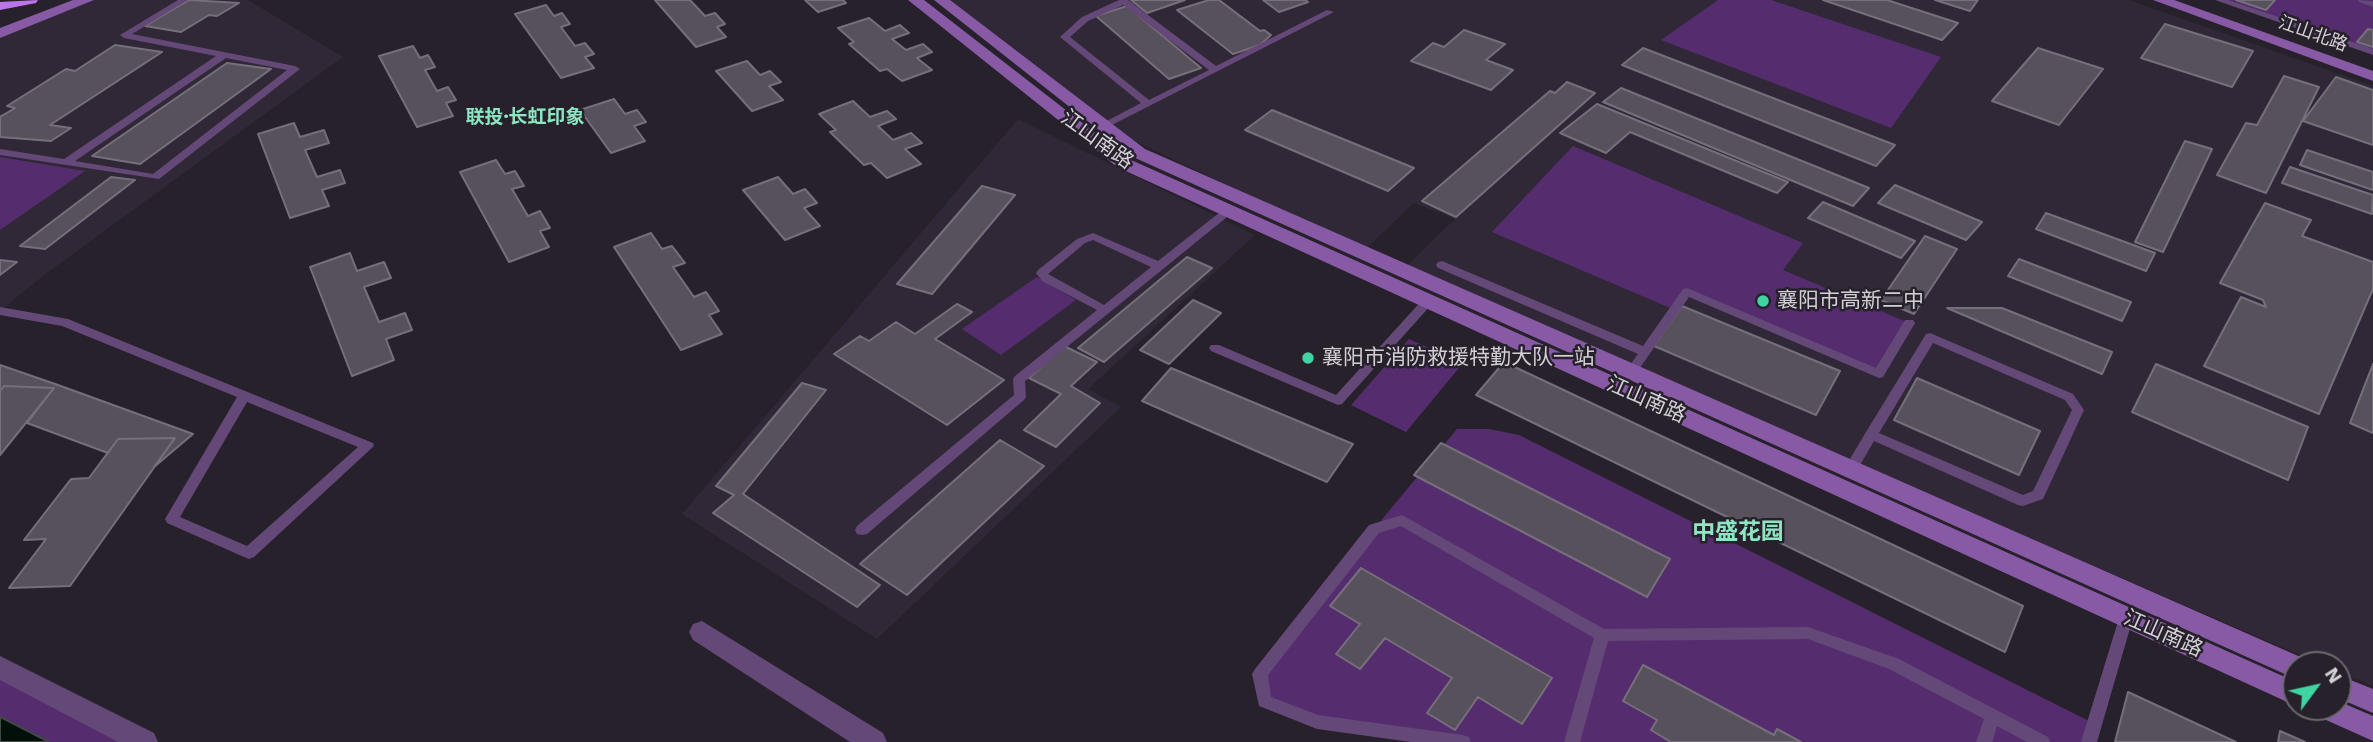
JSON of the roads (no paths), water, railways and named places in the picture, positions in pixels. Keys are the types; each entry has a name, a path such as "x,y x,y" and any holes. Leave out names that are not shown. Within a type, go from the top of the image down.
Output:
{"highway":[{"path":"0,6 31,0"}],"street":[{"path":"0,33 87,0"},
{"name":"江山南路","path":"915,0 1123,163 2282,688"},
{"name":"江山南路","path":"941,0 1139,153 2282,661"},
{"name":"江山北路","path":"2160,0 2373,76"},
{"path":"702,632 873,742"},
{"path":"0,667 144,742"},
{"path":"2352,692 2373,701"},
{"path":"2352,720 2373,729"}],"lane":[{"path":"0,152 155,177 295,69 124,36 184,0"},
{"path":"2220,0 2373,52"},
{"path":"2362,0 2373,4"},
{"path":"1148,104 1065,37 1085,19 1123,1 1215,70"},
{"path":"1104,126 1330,12"},
{"path":"67,162 224,55"},
{"path":"862,530 1020,397 1019,379 1228,211"},
{"path":"1105,310 1046,278 1042,273 1081,241 1093,236 1159,266"},
{"path":"1442,265 1645,352"},
{"path":"1631,372 1687,292 1879,374 1909,323"},
{"path":"1215,348 1338,401 1428,301"},
{"path":"0,311 64,321 368,446 248,553 172,519 244,396"},
{"path":"1850,469 1930,337 2069,397 2078,410 2038,495 2023,501 1871,435"},
{"path":"1463,742 1317,722 1264,701 1260,674 1374,529 1402,520 1602,635 1808,633 1894,664 2042,742"},
{"path":"2089,742 2126,618"},
{"path":"1572,742 1602,635"},
{"path":"1984,742 1993,716"}],"place":[{"name":"襄阳市高新二中","path":"1763,301"},
{"name":"襄阳市消防救援特勤大队一站","path":"1308,358"}],"district":[{"name":"联投·长虹印象","path":"525,117"},
{"name":"中盛花园","path":"1738,532"}]}
